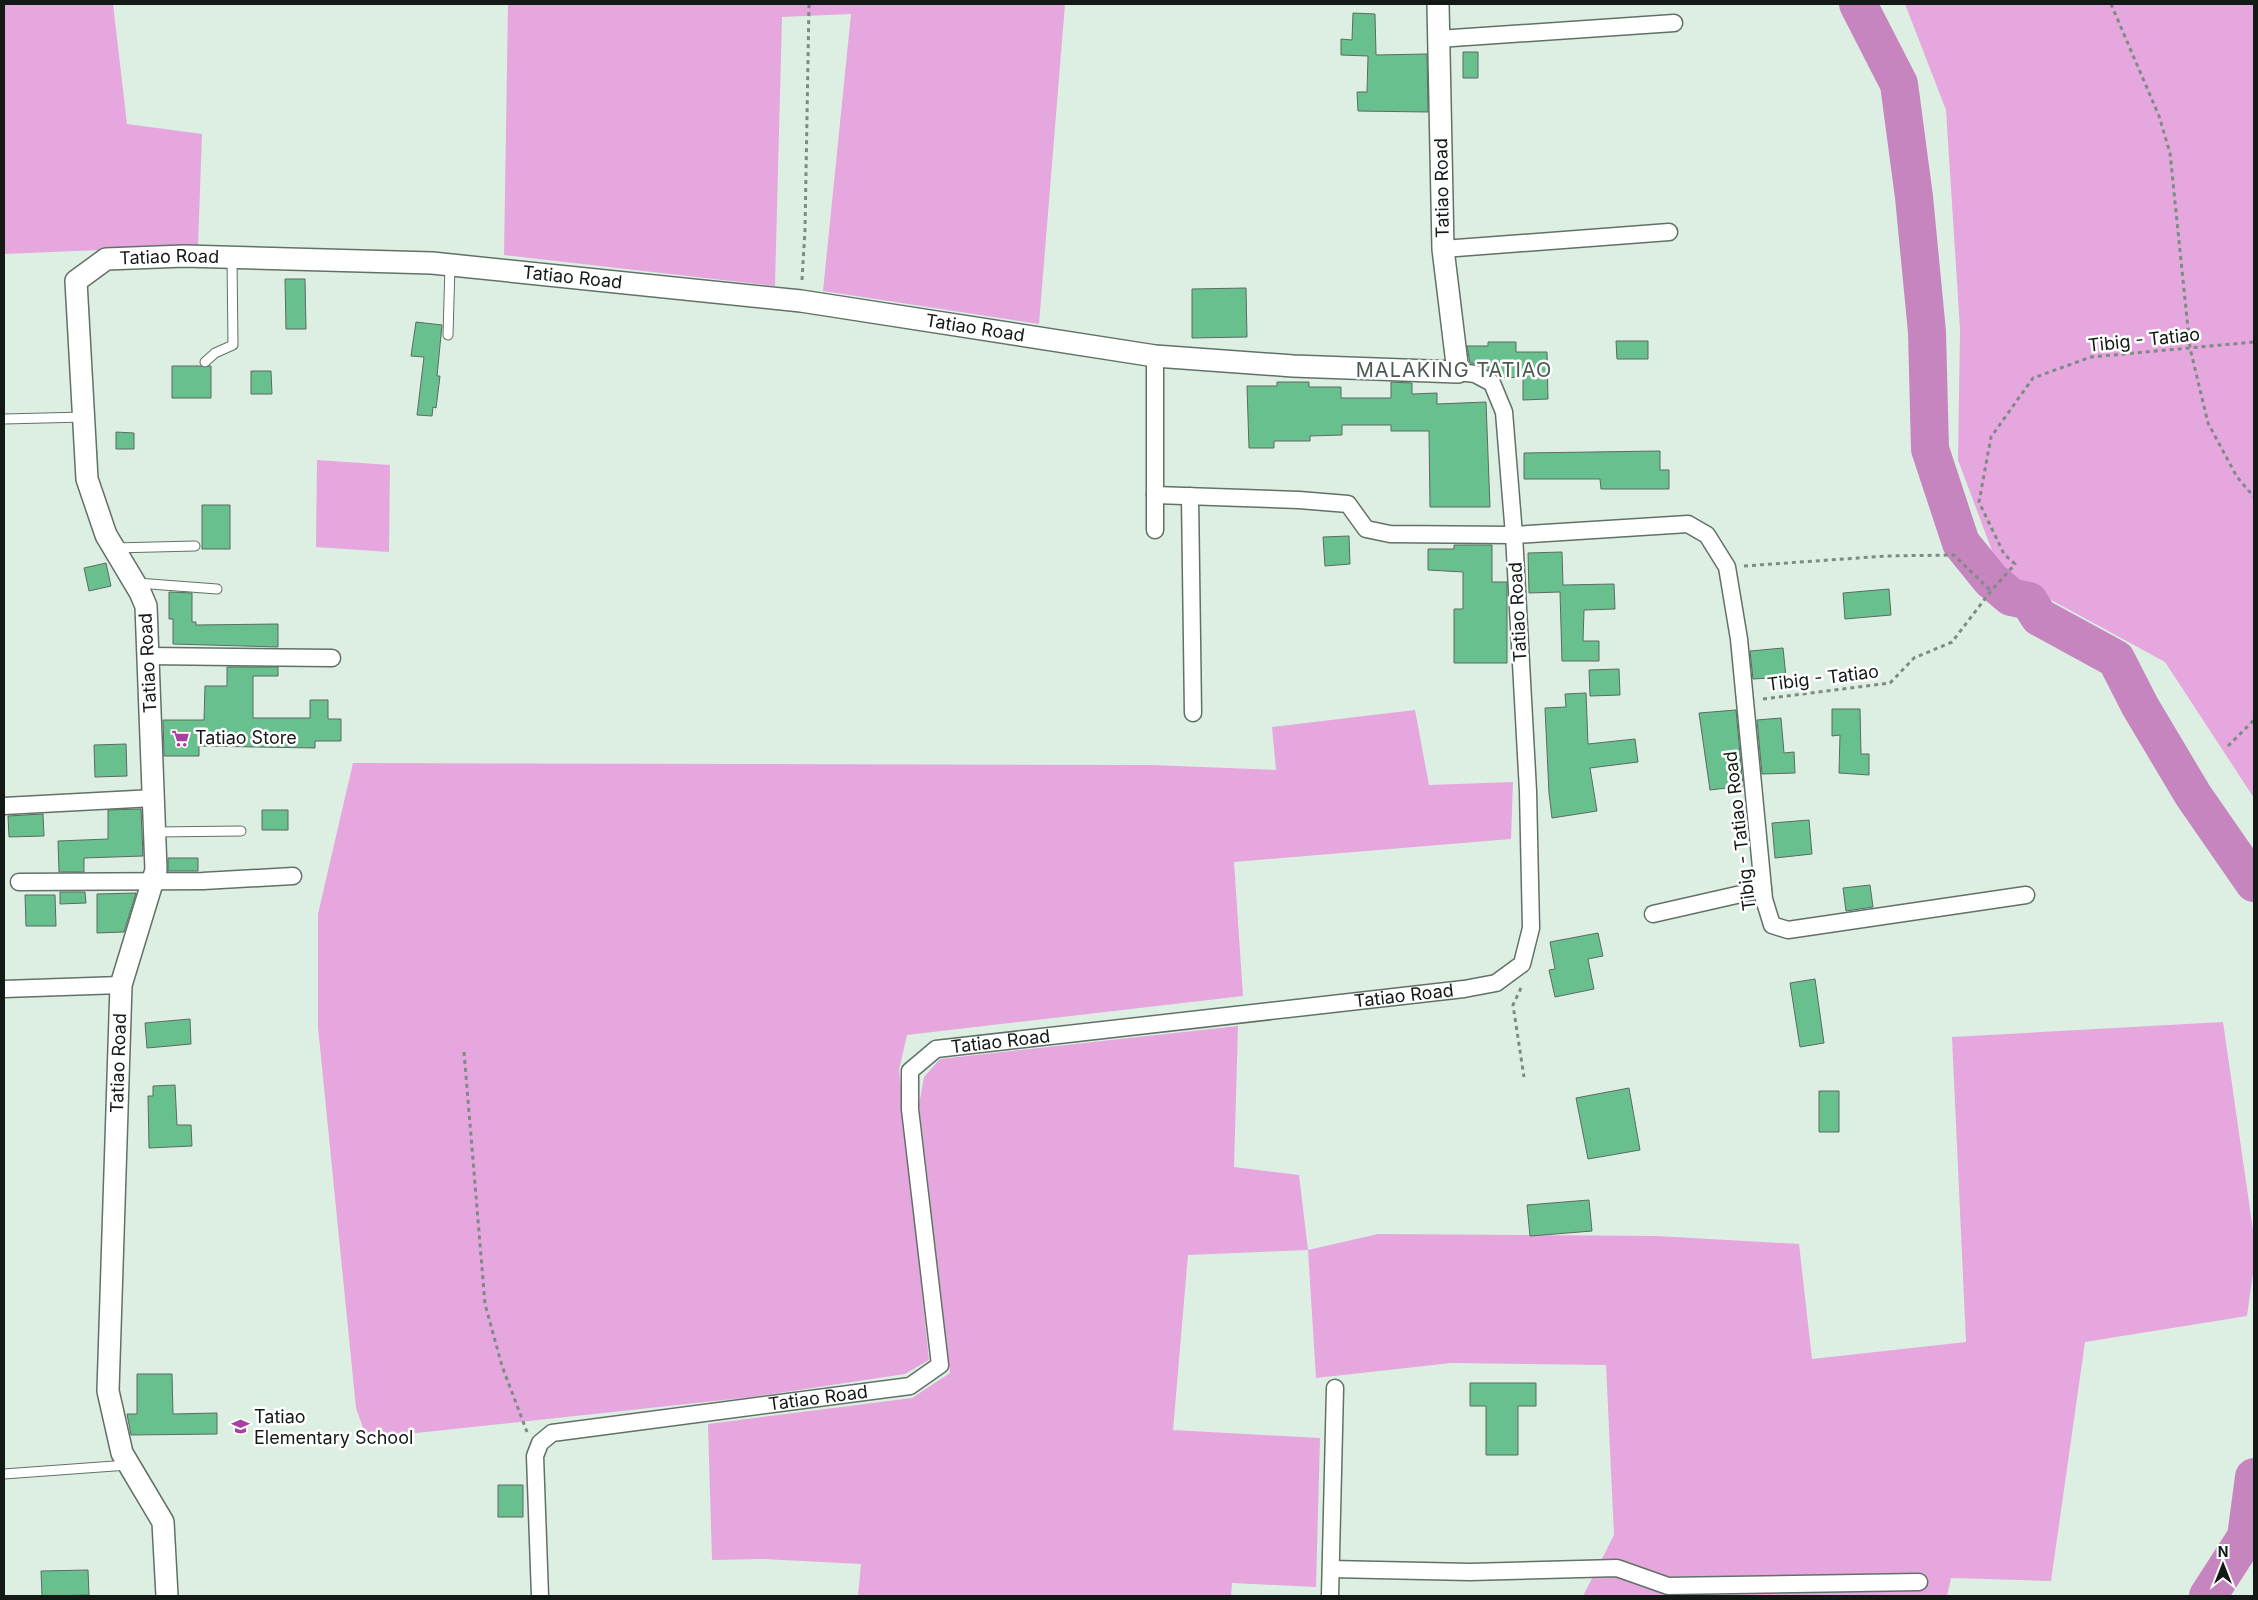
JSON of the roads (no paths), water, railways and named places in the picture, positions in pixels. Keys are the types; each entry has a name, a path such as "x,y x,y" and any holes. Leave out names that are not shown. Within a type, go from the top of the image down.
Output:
{"street":[{"name":"Tatiao Road","path":"1438,4 1443,249 1458,372"},
{"path":"1438,39 1674,23"},
{"path":"1443,249 1669,232"},
{"name":"Tatiao Road","path":"167,1596 163,1522 122,1453 108,1391 121,985 154,881 155,832 146,606 106,535 87,479 76,282 106,259 184,256 450,265 801,301 1155,356 1293,366 1458,372 1475,374 1492,383 1504,412 1514,535 1528,791 1531,928 1522,964 1496,983 1464,989 936,1049 910,1071 910,1109 940,1364 910,1386 552,1434 540,1443 535,1456 540,1596"},
{"path":"1155,356 1155,530"},
{"path":"1155,495 1299,500 1348,504 1366,528 1390,534 1514,535"},
{"path":"1190,496 1193,714"},
{"name":"Tibig - Tatiao Road","path":"1514,535 1688,524 1707,535 1727,567 1746,702 1763,889 1772,925 1788,930 2026,895"},
{"path":"148,656 332,658"},
{"path":"4,806 154,798"},
{"path":"19,882 154,881 293,876"},
{"path":"1653,914 1763,889"},
{"path":"4,989 121,985"},
{"path":"1330,1596 1335,1388"},
{"path":"1331,1569 1470,1572 1617,1568 1668,1586 1919,1582"}],"lane":[{"path":"205,362 215,353 233,345 232,258"},
{"path":"448,335 450,265"},
{"path":"4,419 84,417"},
{"path":"113,548 195,546"},
{"path":"134,583 216,589"},
{"path":"155,832 241,831"},
{"path":"4,1474 129,1465"}],"waterway":[{"path":"1858,4 1899,84 1914,197 1927,332 1930,449 1961,543 1991,580 2011,597 2029,601 2039,617 2116,659 2140,706 2193,795 2254,883"},
{"path":"2208,1596 2246,1537 2254,1477"}],"place":[{"name":"Tatiao Store","path":"181,738"},
{"name":"Tatiao Elementary School","path":"240,1427"}],"district":[{"name":"MALAKING TATIAO","path":"1454,370"}]}
